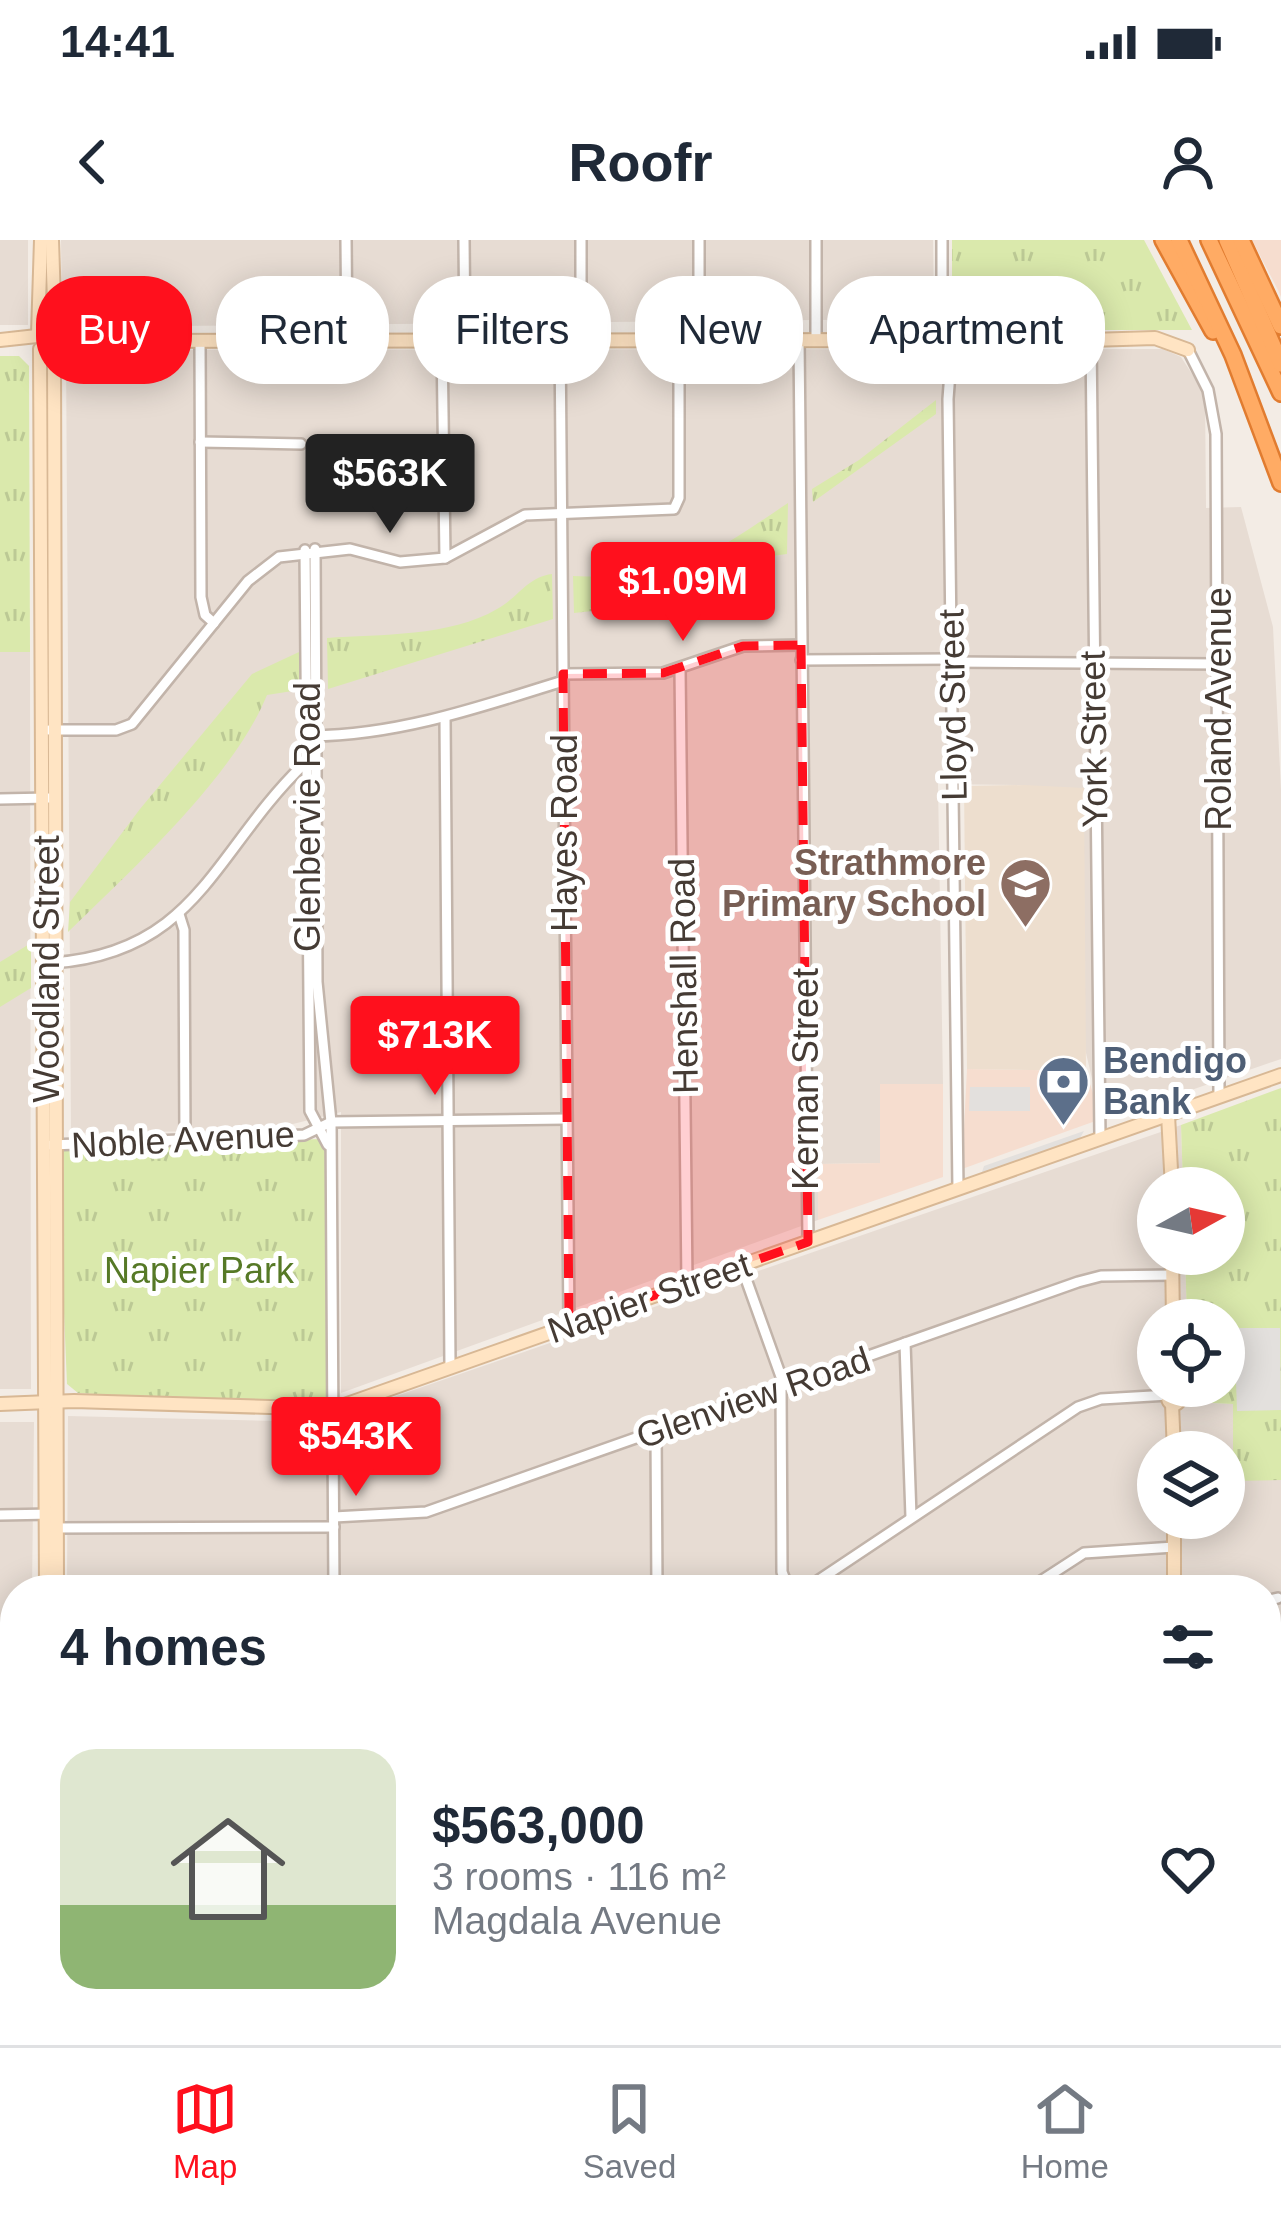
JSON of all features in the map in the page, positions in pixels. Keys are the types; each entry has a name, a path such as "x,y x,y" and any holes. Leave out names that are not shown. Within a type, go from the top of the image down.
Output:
{"highway":[{"path":"1163,240 1254,408"},
{"path":"1178,240 1254,408 1281,483"},
{"path":"1209,240 1281,393"},
{"path":"1228,240 1281,364"},
{"path":"1241,240 1281,326"}],"street":[{"name":"Woodland Street","path":"40,240 42,276"},
{"name":"Woodland Street","path":"50,276 52,240"},
{"path":"346,240 346,276"},
{"path":"464,240 464,276"},
{"path":"581,240 581,276"},
{"path":"699,240 699,276"},
{"path":"816,240 816,340"},
{"name":"Lloyd Street","path":"942,240 943,276"},
{"path":"1105,340 1168,339 1188,350"},
{"path":"4,340 36,341"},
{"path":"803,340 827,340"},
{"path":"192,341 216,341"},
{"path":"200,341 201,597 205,615 214,623"},
{"name":"Roland Avenue","path":"1188,350 1215,412 1224,1095"},
{"name":"Woodland Street","path":"47,384 52,1521 47,1575"},
{"path":"443,384 445,558"},
{"name":"Hayes Road","path":"560,384 569,1324"},
{"path":"50,730 116,730 132,724 262,567 310,550 359,550 400,562 445,558 525,515 677,507 678,384"},
{"name":"Kernan Street","path":"800,384 808,1242"},
{"name":"Lloyd Street","path":"950,384 958,1189"},
{"name":"York Street","path":"1090,384 1100,1138"},
{"path":"200,442 301,443"},
{"name":"Glenbervie Road","path":"310,550 317,982 331,1122 334,1575"},
{"path":"311,736 358,736 445,717 563,677 680,669 743,646 801,645"},
{"path":"801,660 1218,664"},
{"name":"Henshall Road","path":"680,669 687,1283"},
{"path":"445,717 450,1366"},
{"path":"51,963 114,955 175,918 279,793 311,762"},
{"name":"Glenbervie Road","path":"311,762 306,805 310,1111 330,1150"},
{"path":"279,793 299,791 306,805"},
{"path":"0,799 50,798"},
{"path":"175,918 184,942 185,1140"},
{"name":"Napier Street","path":"0,1404 333,1409 1281,1075"},
{"path":"1168,1114 1171,1167"},
{"path":"319,1129 331,1122 566,1119"},
{"name":"Noble Avenue","path":"51,1145 304,1136 319,1129"},
{"path":"741,1265 783,1386 783,1575"},
{"path":"1172,1275 1173,1299"},
{"name":"Glenview Road","path":"0,1515 52,1521 334,1522 418,1515 1092,1278 1172,1275"},
{"path":"905,1343 911,1516"},
{"path":"826,1575 1078,1407 1101,1399 1137,1399"},
{"path":"656,1431 657,1575"},
{"name":"Woodland Street","path":"52,1521 57,1575"},
{"path":"1174,1539 1174,1575"},
{"path":"1050,1575 1084,1553 1174,1547"}],"highlighted area":[{"path":"801,645 808,1242 569,1325 563,674 663,673 743,646"}],"shaded area":[{"path":"0,240 28,240 28,325 0,325"},
{"path":"61,240 933,240 934,276 827,276 827,320 803,320 803,276 635,276 635,322 611,322 611,276 413,276 413,324 389,324 389,276 216,276 216,326 192,326 192,276 61,276"},
{"path":"1252,240 1281,240 1281,297 1278,290"},
{"path":"635,349 635,384 803,384 803,349 827,349 827,384 1105,384 1105,349 1163,349 1181,357 1205,394 1206,508 1241,507 1273,627 1281,790 1281,1059 1102,1121 1023,785 938,784 943,1084 880,1085 880,1163 818,1164 818,1220 341,1393 341,1112 269,1130 71,1133 66,384 192,384 192,350 216,350 216,384 389,384 389,350 413,350 413,384 611,384 611,350"},
{"path":"0,652 30,652 31,1389 0,1389"},
{"name":"Strathmore Primary School","path":"964,786 1084,788 1086,1071 967,1069"},
{"path":"967,1069 1086,1071 1101,1119 962,1169"},
{"path":"880,1084 943,1084 943,1177 818,1220 818,1164 880,1163"},
{"path":"970,1087 1030,1087 1030,1111 969,1111"},
{"path":"1181,1125 1182,1167 1137,1167 1137,1275 1186,1275 1186,1299 1137,1299 1137,1407 1233,1407 1233,1431 1137,1431 1137,1539 1245,1539 1245,1480 1281,1480 1281,1575 67,1575 68,1416 321,1422"},
{"path":"1084,1131 1079,1140 981,1175 984,1166"},
{"path":"1245,1328 1280,1328 1281,1410 1237,1411 1237,1407 1245,1407"},
{"path":"0,1422 34,1422 32,1575 0,1575"}],"green space":[{"path":"952,240 1144,240 1192,330 1105,330 1105,276 952,276"},
{"path":"0,356 19,356 29,366 30,652 0,652"},
{"path":"936,400 936,414 813,502 812,489 859,460"},
{"path":"788,503 787,554 764,557 677,615 611,609 574,613 573,576 640,574 688,563"},
{"path":"552,574 553,619 328,689 327,638 458,625 497,609 536,579"},
{"path":"299,652 299,690 267,695 252,726 207,789 68,932 70,902 140,809 252,674"},
{"path":"31,943 31,988 0,1007 0,962"},
{"path":"1281,1088 1281,1480 1245,1481 1245,1431 1233,1431 1233,1407 1245,1407 1245,1299 1186,1299 1186,1275 1245,1275 1245,1167 1182,1167 1181,1125"},
{"name":"Napier Park","path":"325,1139 333,1409 78,1393 67,1384 57,1145"}],"place":[{"name":"Strathmore Primary School","path":"1025,929"},
{"name":"Bendigo Bank","path":"1064,1127"}]}
